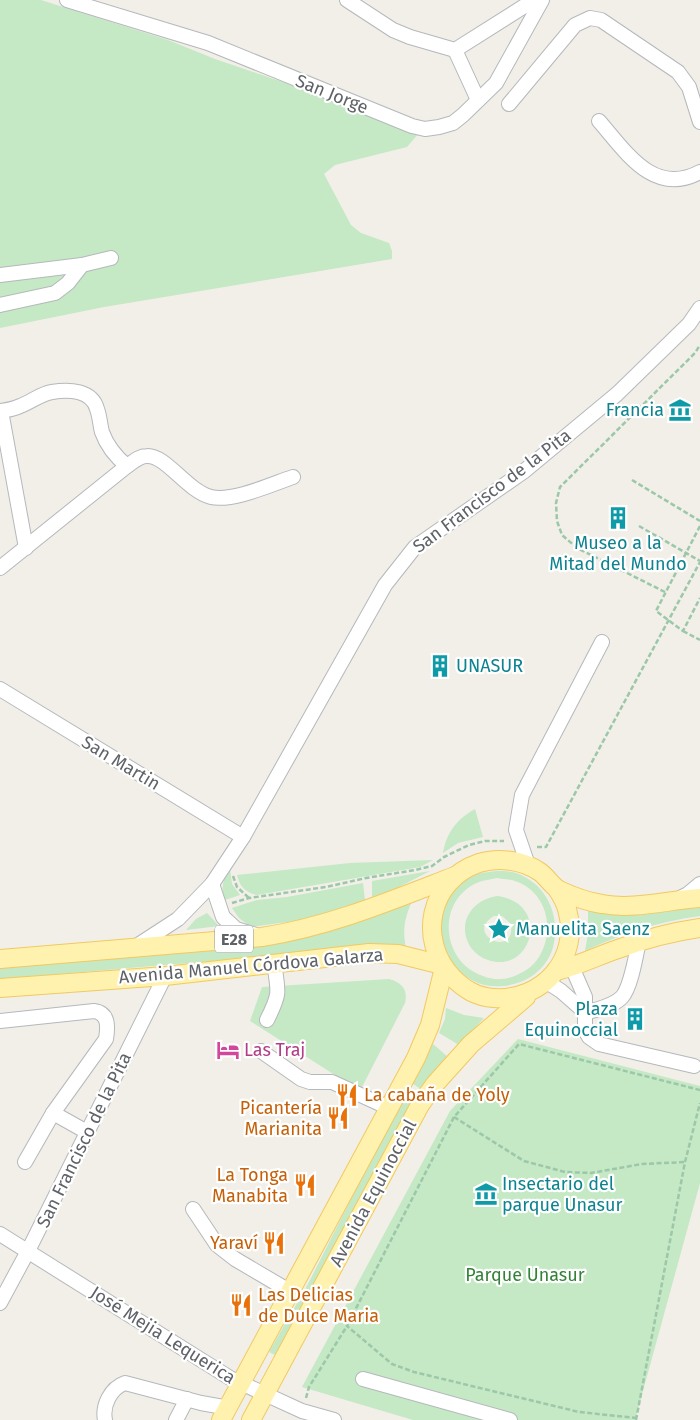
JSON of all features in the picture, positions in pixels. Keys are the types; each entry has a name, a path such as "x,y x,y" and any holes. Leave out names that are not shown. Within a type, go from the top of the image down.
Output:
{"main road":[{"name":"E28","path":"558,974 567,952 570,930 567,909 557,889 544,875 528,865 517,861 494,860 479,863 468,868 457,875 446,887 437,902 432,918 435,952 443,967 463,988 484,997 508,999 531,992 558,974 639,941 668,933 700,928"},
{"name":"Avenida Manuel Córdova Galarza","path":"0,959 262,937 297,932 344,918 457,875"},
{"name":"E28","path":"557,889 604,904 636,905 700,898"},
{"name":"Avenida Manuel Córdova Galarza","path":"0,988 166,976 378,953 398,954 443,967"},
{"name":"Avenida Equinoccial","path":"225,1414 416,1058 430,1024 443,967"},
{"name":"Avenida Equinoccial","path":"251,1420 420,1105 435,1084 471,1044 531,992"}],"street":[{"name":"San Jorge","path":"67,0 208,43 412,126 425,129 453,123 496,83 542,0"},
{"path":"346,0 393,30 455,50 534,0"},
{"path":"509,104 576,25 590,18 601,20 678,72 689,87 700,122"},
{"path":"455,50 478,100"},
{"path":"599,121 646,171 665,179 680,180 700,172"},
{"path":"0,275 82,265 111,258"},
{"path":"0,305 55,293 68,283 82,265"},
{"name":"San Francisco de la Pita","path":"135,947 178,919 212,884 243,837 384,585 414,546 523,472 617,394 689,324 700,308"},
{"path":"26,548 1,411 21,406 50,392 66,390 84,394 92,398 97,408 102,432 109,447 118,459 127,466"},
{"path":"0,568 127,466 146,455 157,457 193,488 211,497 236,496 293,477"},
{"path":"528,865 516,830 522,795 602,642"},
{"name":"San Martin","path":"0,689 243,837"},
{"path":"212,884 223,917 236,929 262,937"},
{"path":"676,900 688,894 700,884"},
{"path":"586,1013 614,1002 622,996 631,976 639,941"},
{"path":"267,1020 278,999 274,964"},
{"path":"558,974 561,991 586,1013"},
{"path":"558,974 584,997 586,1013 585,1030 589,1037 598,1044 694,1066"},
{"name":"San Francisco de la Pita","path":"0,1303 166,976"},
{"path":"0,1022 94,1011 99,1012 105,1017 108,1028 106,1039 53,1113 25,1162"},
{"path":"261,1051 301,1079 310,1082 332,1082 389,1108"},
{"path":"53,1113 87,1132"},
{"path":"193,1209 217,1245 235,1259 291,1292"},
{"name":"José Mejia Lequerica","path":"0,1234 230,1378 302,1411 334,1420"},
{"path":"363,1379 510,1420"},
{"path":"105,1420 106,1405 113,1390 125,1383 187,1399 225,1414"},
{"path":"176,1420 187,1399"}],"path":[{"path":"666,592 576,548 562,535 556,522 556,502 560,487 695,353 700,345"},
{"path":"632,480 700,521"},
{"path":"229,904 249,898 326,887 432,866 444,857 469,845 485,841 520,842 546,847 700,562 639,526"},
{"path":"700,526 656,611 668,621 700,640"},
{"path":"684,631 700,598"},
{"path":"694,609 700,612"},
{"path":"233,868 233,877 237,887 249,898"},
{"path":"302,1411 309,1387 347,1326 454,1117 518,1044 700,1090"},
{"path":"347,1326 392,1364 414,1372 579,1412 637,1419 685,1162 700,1103"},
{"path":"454,1117 524,1161 565,1172 590,1173 642,1164 685,1162"}],"green space":[{"path":"0,0 41,0 168,40 215,59 333,99 419,133 407,147 335,165 324,174 351,225 361,233 389,243 392,259 104,307 0,328"},
{"path":"475,809 483,837 458,843 443,853 453,827"},
{"path":"433,860 420,867 257,895 243,888 237,875 350,863"},
{"path":"230,869 232,884 240,895 225,900 223,884"},
{"path":"430,871 397,888 372,897 372,881"},
{"path":"495,871 516,873 536,885 549,902 555,924 555,935 548,959 536,973 520,982 494,986 473,981 456,967 445,949 441,928 445,907 457,888 478,874","holes":["497,878 512,880 524,885 533,892 545,912 547,923 547,935 544,946 534,964 509,978 498,979 483,976 468,968 458,957 451,943 449,928 450,914 457,900 467,889 482,881"]},
{"path":"363,883 365,900 295,921 251,927 239,918 232,908 257,900 287,897"},
{"path":"497,896 514,901 525,911 530,923 530,936 525,948 516,957 503,962 481,957 475,953 467,940 465,931 468,915 473,908 488,898","holes":["494,916 502,916 511,924 510,935 506,940 500,942 487,936 484,930 486,923"]},
{"path":"413,899 405,923 406,948 284,955 0,979 0,966 282,941 327,932 360,922"},
{"path":"700,908 700,916 670,921 641,929 585,951 588,934 588,909 667,910"},
{"path":"207,913 219,926 186,930 196,919"},
{"path":"389,979 397,982 405,990 405,1003 360,1091 250,1021 262,987"},
{"path":"446,1008 464,1015 484,1018 459,1045 439,1033 445,1019"},
{"name":"Parque Unasur","path":"518,1039 700,1086 700,1183 635,1420 413,1420 302,1387 450,1111"},
{"path":"433,1044 448,1057 422,1090 412,1083"},
{"path":"407,1092 416,1097 385,1149 351,1220 277,1356 269,1352 309,1282"}],"place":[{"name":"Francia","path":"680,410"},
{"name":"Museo a la Mitad del Mundo","path":"618,518"},
{"name":"UNASUR","path":"440,666"},
{"name":"Manuelita Saenz","path":"499,929"},
{"name":"Plaza Equinoccial","path":"635,1019"},
{"name":"Las Traj","path":"228,1050"},
{"name":"La cabaña de Yoly","path":"347,1095"},
{"name":"Picantería Marianita","path":"338,1118"},
{"name":"La Tonga Manabita","path":"305,1185"},
{"name":"Insectario del parque Unasur","path":"486,1194"},
{"name":"Yaraví","path":"274,1243"},
{"name":"Las Delicias de Dulce Maria","path":"241,1305"}]}
